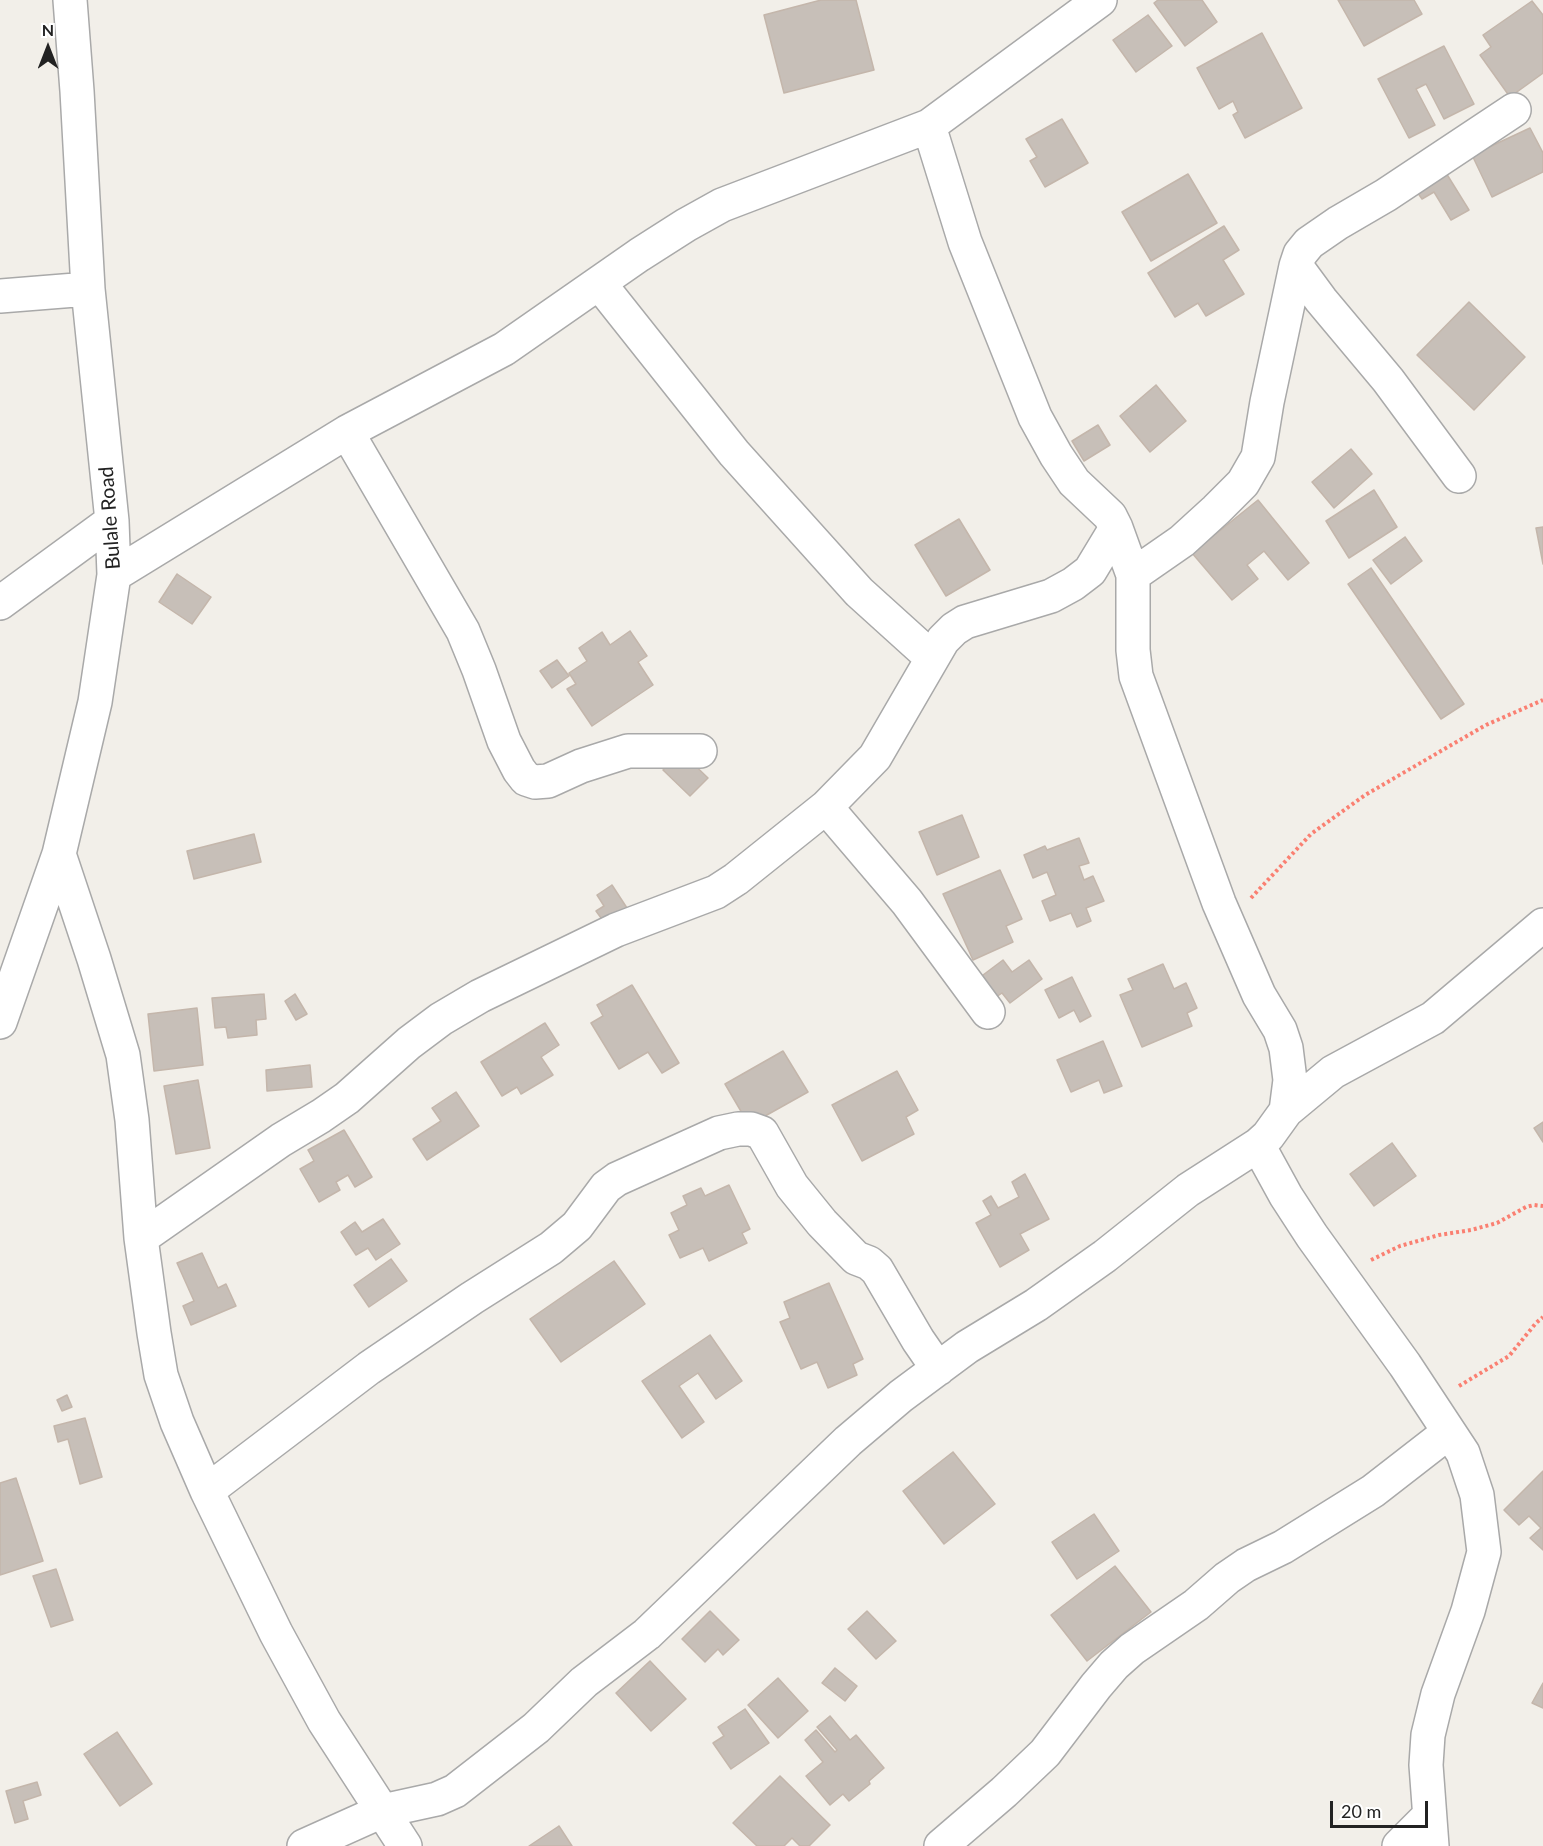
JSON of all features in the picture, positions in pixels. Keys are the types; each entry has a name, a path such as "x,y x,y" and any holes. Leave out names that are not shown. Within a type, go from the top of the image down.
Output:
{"street":[{"name":"Bulale Road","path":"0,1022 59,854 95,702 114,575 112,521 88,289 70,0"},
{"path":"114,575 347,432 504,349 686,225 722,205 929,126 1100,0"},
{"path":"1133,576 1182,541 1216,510 1243,483 1258,457 1267,402 1300,254 1309,243 1514,110"},
{"path":"929,126 965,242 1035,417 1056,456 1074,482 1110,516 1116,528 1133,576 1133,650 1136,676 1228,924 1259,995 1280,1030 1286,1048 1290,1080 1286,1111"},
{"path":"1296,266 1321,300 1388,380 1459,476"},
{"path":"599,283 734,453 859,592 932,658"},
{"path":"0,296 88,289"},
{"path":"347,432 463,631 504,741 526,779 536,782 548,781 581,766 628,751 700,751"},
{"path":"0,603 112,521"},
{"path":"141,1238 281,1140 346,1098 409,1043 441,1019 480,996 616,930 716,892 736,879 826,807 874,757 943,640 954,629 965,622 1052,596 1073,584 1090,571 1116,528"},
{"path":"826,807 907,902 988,1012"},
{"path":"59,854 123,1055 132,1120 141,1238 161,1375 177,1422 207,1491 292,1662 324,1720 405,1846"},
{"path":"304,1846 382,1811 427,1802 455,1791 527,1735 584,1682 647,1634 848,1441 901,1396 967,1347 1036,1305 1097,1262 1188,1190 1258,1145 1268,1136 1286,1111 1333,1072 1432,1018 1543,925"},
{"path":"207,1491 369,1368 551,1248 577,1226 606,1187 617,1179 719,1133 738,1129 751,1129 762,1133 792,1186 822,1223 856,1258 877,1270 918,1341 938,1369"},
{"path":"1258,1145 1286,1196 1463,1453 1472,1476 1484,1552 1468,1611 1438,1695 1428,1735 1426,1765 1430,1831 1399,1846"},
{"path":"941,1846 1005,1792 1045,1753 1096,1686 1132,1649 1196,1605 1246,1565 1283,1547 1373,1491 1449,1432"}],"path":[{"path":"1228,924 1311,834 1365,795 1486,725 1543,700"},
{"path":"1340,1275 1400,1246 1497,1223 1534,1205 1543,1206"},
{"path":"1430,1403 1509,1356 1543,1317"}],"building":[{"path":"821,0 856,0 874,70 784,93 764,15"},
{"path":"1158,0 1202,0 1217,22 1185,46 1154,3"},
{"path":"1338,0 1414,0 1422,14 1364,46"},
{"path":"1532,1 1543,15 1543,73 1510,97 1480,55 1491,47 1483,35"},
{"path":"1148,15 1172,46 1136,72 1113,40"},
{"path":"1262,33 1302,108 1245,138 1233,115 1238,112 1233,101 1219,109 1197,68"},
{"path":"1444,46 1474,104 1444,119 1426,84 1416,89 1435,125 1409,138 1378,79"},
{"path":"1062,119 1088,163 1045,187 1030,161 1037,157 1026,139"},
{"path":"1530,128 1543,153 1543,172 1492,197 1472,155"},
{"path":"1443,168 1469,210 1451,220 1434,192 1422,199 1413,186"},
{"path":"1188,174 1217,223 1151,261 1122,212"},
{"path":"1224,226 1239,250 1223,260 1244,294 1206,316 1198,303 1175,317 1148,273"},
{"path":"1469,302 1525,357 1474,410 1417,355"},
{"path":"1156,385 1186,421 1150,452 1120,416"},
{"path":"1098,425 1110,445 1084,461 1072,441"},
{"path":"1351,449 1372,474 1334,508 1312,482"},
{"path":"1374,490 1397,527 1349,558 1326,521"},
{"path":"1258,500 1309,563 1288,580 1264,551 1247,565 1258,579 1232,600 1192,553"},
{"path":"959,519 990,570 946,596 915,545"},
{"path":"1543,527 1543,564 1536,528"},
{"path":"1405,537 1422,561 1391,584 1373,560"},
{"path":"1371,568 1464,704 1441,719 1348,584"},
{"path":"177,574 211,597 192,624 159,602"},
{"path":"630,631 647,656 638,662 653,685 592,726 567,689 576,684 569,673 587,661 579,648 602,632 610,645"},
{"path":"557,660 569,676 552,688 540,671"},
{"path":"681,752 708,778 690,796 663,770"},
{"path":"962,815 979,857 937,875 919,832"},
{"path":"254,834 261,862 194,879 187,851"},
{"path":"1079,838 1089,863 1079,866 1084,880 1093,876 1104,901 1086,908 1091,921 1077,927 1071,913 1050,921 1042,901 1056,895 1047,872 1033,878 1024,855 1045,846 1047,850"},
{"path":"1000,870 1022,919 1006,926 1013,942 973,960 943,894"},
{"path":"612,885 627,908 604,922 596,911 604,906 597,895"},
{"path":"1003,960 1012,972 1029,960 1042,979 1010,1003 1002,993 989,1002 979,978"},
{"path":"1163,964 1174,989 1186,983 1197,1008 1187,1013 1192,1026 1142,1047 1120,995 1133,990 1128,979"},
{"path":"1072,977 1091,1016 1080,1022 1074,1010 1059,1018 1045,990"},
{"path":"632,985 679,1063 662,1073 648,1052 619,1069 591,1023 603,1016 597,1005"},
{"path":"264,994 266,1019 256,1020 257,1035 228,1038 226,1027 215,1028 212,998"},
{"path":"295,994 307,1014 296,1020 285,1001"},
{"path":"197,1008 203,1065 154,1071 148,1014"},
{"path":"545,1023 559,1045 541,1057 553,1075 521,1094 517,1087 502,1096 481,1062"},
{"path":"1103,1041 1122,1086 1104,1093 1099,1080 1071,1092 1057,1060"},
{"path":"783,1051 808,1092 749,1125 725,1084"},
{"path":"310,1065 312,1087 267,1091 266,1070"},
{"path":"897,1071 918,1110 906,1117 914,1134 862,1161 832,1105"},
{"path":"198,1080 210,1148 176,1154 164,1086"},
{"path":"456,1092 479,1126 427,1160 413,1139 441,1121 432,1108"},
{"path":"1543,1122 1543,1142 1534,1128"},
{"path":"344,1130 372,1177 355,1187 348,1175 336,1182 340,1190 319,1202 300,1169 314,1161 308,1150"},
{"path":"1392,1143 1416,1176 1374,1206 1350,1174"},
{"path":"1025,1174 1049,1219 1020,1234 1029,1250 1000,1267 976,1223 991,1215 983,1201 991,1196 998,1208 1019,1197 1012,1182"},
{"path":"729,1185 750,1229 742,1233 747,1243 709,1261 703,1248 680,1258 669,1235 679,1230 671,1213 687,1205 683,1196 701,1188 705,1196"},
{"path":"383,1219 400,1244 376,1260 368,1248 356,1255 341,1232 355,1222 362,1232"},
{"path":"202,1253 218,1288 226,1284 236,1306 191,1325 183,1306 194,1301 177,1263"},
{"path":"391,1259 407,1281 369,1307 354,1285"},
{"path":"614,1261 645,1304 561,1362 530,1319"},
{"path":"829,1283 863,1359 853,1364 857,1375 828,1388 817,1362 801,1369 780,1322 790,1318 784,1302"},
{"path":"710,1335 742,1381 716,1399 698,1373 679,1386 704,1422 682,1438 642,1381"},
{"path":"67,1395 72,1407 62,1411 57,1400"},
{"path":"85,1418 102,1477 80,1484 68,1439 58,1442 54,1426"},
{"path":"953,1452 995,1504 944,1544 903,1491"},
{"path":"1543,1471 1543,1550 1530,1538 1541,1528 1529,1516 1519,1525 1504,1510"},
{"path":"16,1478 43,1561 0,1575 0,1483"},
{"path":"1094,1514 1119,1551 1077,1579 1052,1542"},
{"path":"1115,1566 1151,1612 1087,1661 1051,1615"},
{"path":"56,1569 73,1620 51,1627 33,1576"},
{"path":"710,1611 739,1640 723,1655 718,1649 705,1662 682,1639"},
{"path":"867,1611 896,1641 876,1659 848,1629"},
{"path":"650,1661 686,1699 651,1731 616,1693"},
{"path":"835,1668 857,1686 845,1701 822,1683"},
{"path":"778,1678 808,1711 778,1738 748,1705"},
{"path":"1543,1683 1543,1708 1532,1703"},
{"path":"745,1709 769,1743 731,1769 713,1743 724,1736 718,1727"},
{"path":"830,1716 850,1740 856,1735 884,1768 869,1781 870,1784 849,1801 843,1794 830,1805 806,1776 823,1762 805,1740 816,1730 835,1752 837,1750 817,1727"},
{"path":"117,1732 152,1784 120,1806 84,1754"},
{"path":"780,1776 830,1825 809,1846 800,1846 792,1838 784,1846 757,1846 733,1823"},
{"path":"37,1782 41,1795 23,1801 28,1819 15,1823 6,1791"},
{"path":"559,1826 572,1846 529,1846"}]}
